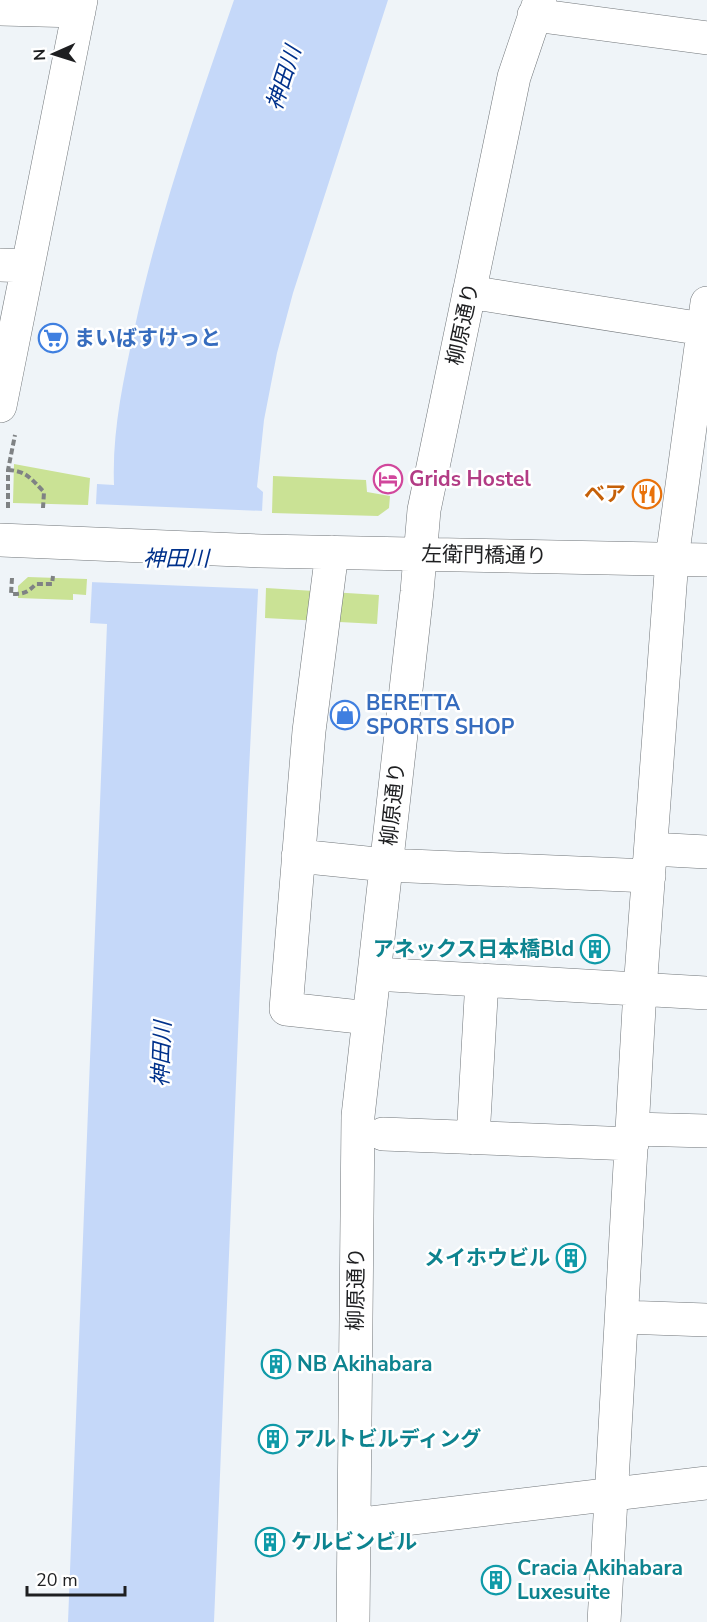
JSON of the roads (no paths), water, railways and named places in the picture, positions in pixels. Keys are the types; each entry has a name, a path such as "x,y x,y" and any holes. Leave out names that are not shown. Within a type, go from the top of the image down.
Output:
{"street":[{"path":"0,9 80,6 14,265 0,406"},
{"path":"537,8 707,38"},
{"name":"柳原通り","path":"353,1622 358,1116 424,510 514,77 537,8"},
{"path":"469,292 705,316 672,559 640,990 604,1622"},
{"name":"左衛門橋通り","path":"0,540 261,551 707,560"},
{"path":"332,552 309,731 286,1010 369,1018"},
{"path":"298,856 386,865 650,862 707,852"},
{"path":"374,974 707,993"},
{"path":"472,1138 482,980"},
{"path":"382,1134 472,1138 633,1136 707,1131"},
{"path":"622,1317 707,1320"},
{"path":"354,1525 707,1483"}],"water":[{"name":"神田川","path":"234,0 388,0 293,293 277,353 264,420 257,487 263,492 248,790 214,1622 68,1622 107,624 90,623 97,484 114,485 119,407 154,247"}],"place":[{"name":"まいばすけっと","path":"53,338"},
{"name":"Grids Hostel","path":"388,479"},
{"name":"ベア","path":"647,494"},
{"name":"BERETTA SPORTS SHOP","path":"345,715"},
{"name":"アネックス日本橋Bld","path":"595,949"},
{"name":"メイホウビル","path":"571,1258"},
{"name":"NB Akihabara","path":"276,1364"},
{"name":"アルトビルディング","path":"273,1439"},
{"name":"ケルビンビル","path":"270,1542"},
{"name":"Cracia Akihabara Luxesuite","path":"496,1580"}]}
